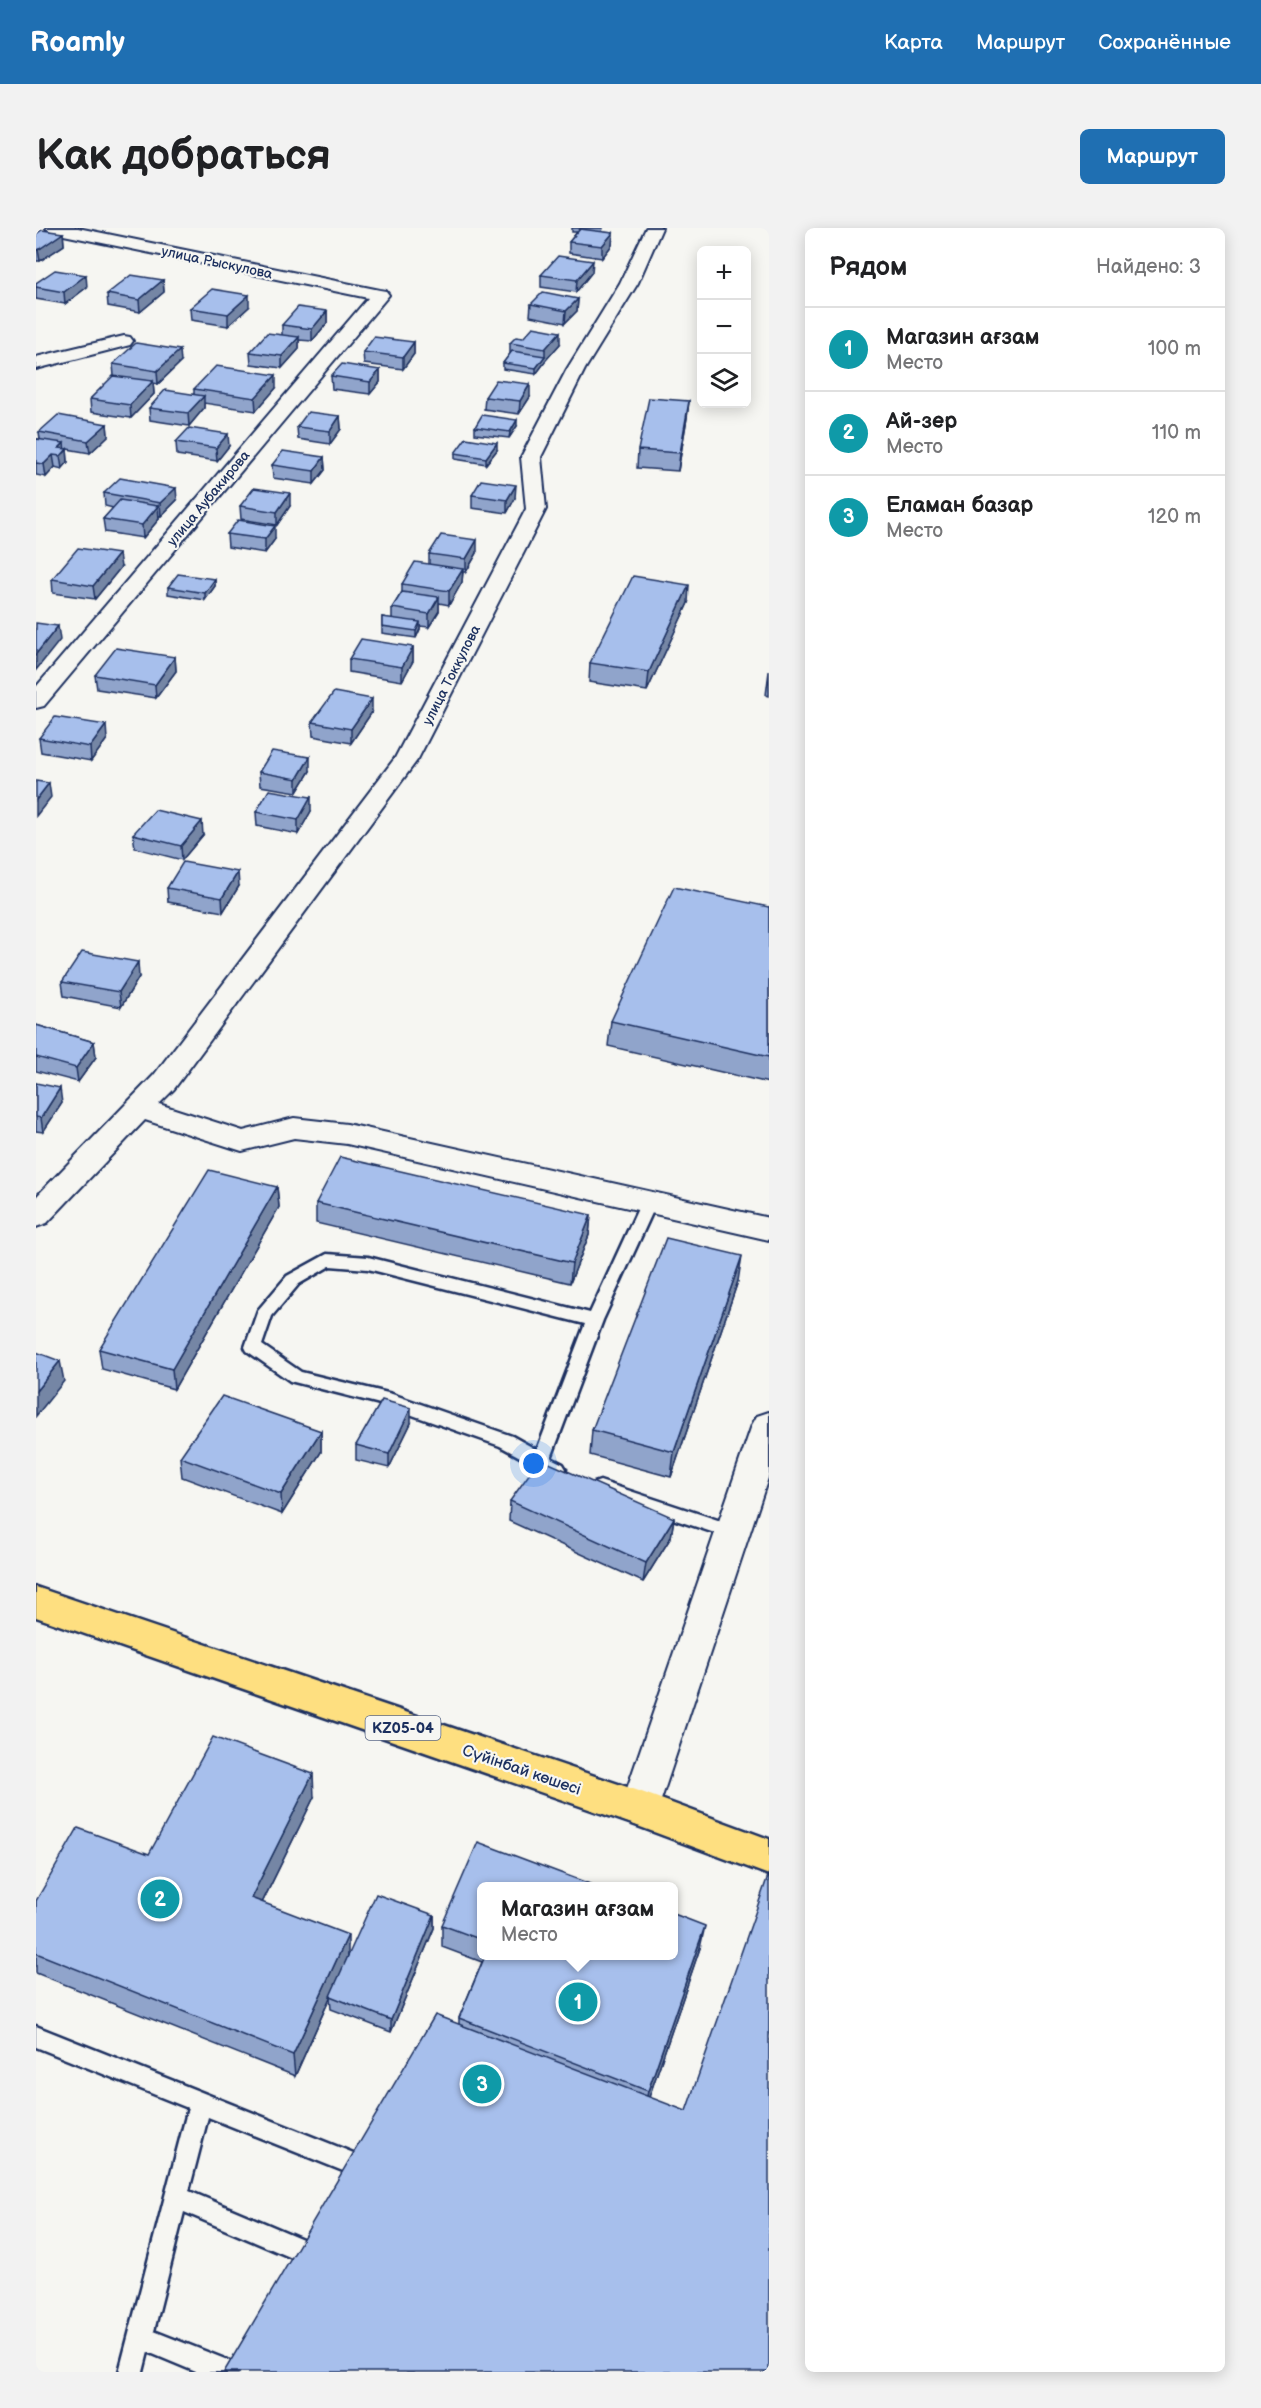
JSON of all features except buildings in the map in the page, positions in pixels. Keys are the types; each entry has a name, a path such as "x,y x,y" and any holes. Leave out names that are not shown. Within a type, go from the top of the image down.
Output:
{"main road":[{"name":"Сүйінбай көшесі","path":"36,1602 639,1809 769,1857"}],"street":[{"path":"36,230 41,228"},
{"name":"улица Рыскулова","path":"54,228 380,295"},
{"name":"улица Токкулова","path":"36,1216 164,1082 406,759 537,509 531,457 576,369 629,283 654,228"},
{"name":"улица Аубакирова","path":"36,701 380,295"},
{"path":"36,363 124,341"},
{"path":"139,1108 242,1142 294,1128 347,1134 769,1229"},
{"path":"639,1809 769,1425"}],"lane":[{"path":"541,1461 595,1320 649,1202"},
{"path":"595,1320 368,1263 327,1260 293,1280 264,1314 253,1347 296,1377 386,1399 506,1441 580,1481 733,1532"},
{"path":"36,2036 387,2178"},
{"path":"131,2372 178,2198 201,2102"},
{"path":"178,2198 342,2267"},
{"path":"140,2337 226,2372"}],"place":[{"name":"Ай-зер","path":"160,1899"},
{"name":"Магазин ағзам","path":"578,2002"},
{"name":"Еламан базар","path":"482,2084"}]}
